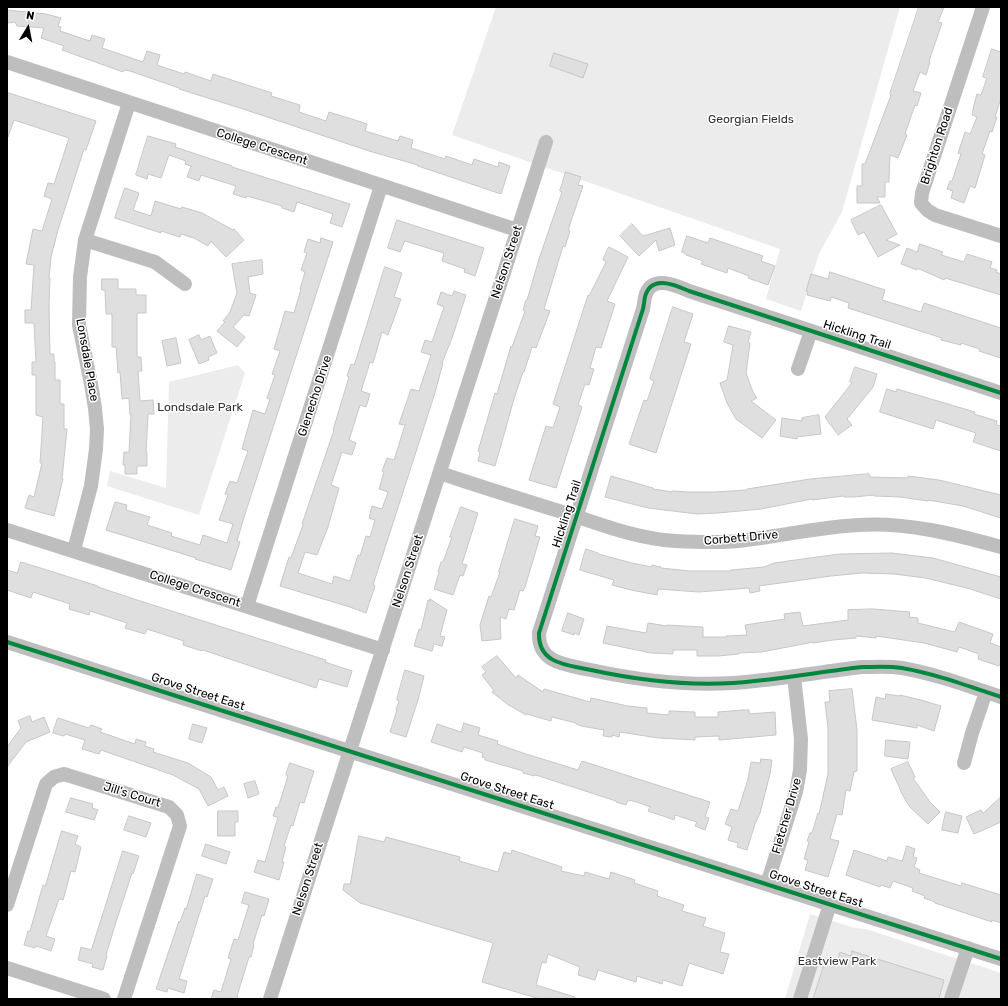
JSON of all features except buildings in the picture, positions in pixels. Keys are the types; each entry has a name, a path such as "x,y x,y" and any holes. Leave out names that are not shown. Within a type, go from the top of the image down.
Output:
{"street":[{"name":"Brighton Road","path":"983,7 922,193 922,203 935,215 1001,236"},
{"name":"College Crescent","path":"7,62 517,230"},
{"name":"Lonsdale Place","path":"74,550 91,486 96,449 95,408 79,325 80,277 85,240 129,103"},
{"name":"Nelson Street","path":"270,999 546,142"},
{"name":"Glenecho Drive","path":"247,606 381,186"},
{"path":"85,240 155,262 185,284"},
{"name":"Hickling Trail","path":"1001,393 689,291 674,284 658,283 653,286 645,296 644,309 539,633 539,642 542,651 551,659 562,664 611,675 675,683 732,683 862,667 901,668 953,680 1001,697"},
{"path":"798,368 811,331"},
{"name":"Corbett Drive","path":"440,473 641,537 672,541 739,541 832,527 889,524 921,527 958,535 1001,547"},
{"name":"College Crescent","path":"7,530 74,550 383,650"},
{"name":"Grove Street East","path":"7,642 1001,959"},
{"name":"Fletcher Drive","path":"767,884 796,792 800,770 801,739 794,676"},
{"path":"964,763 972,733 986,692"},
{"name":"Jill's Court","path":"7,905 46,784 54,777 64,774 169,807 177,815 180,826 124,999"},
{"path":"800,999 830,904"},
{"path":"951,999 968,948"},
{"path":"7,968 104,999"}],"green space":[{"name":"Georgian Fields","path":"496,7 900,7 842,212 819,254 801,311 766,299 780,249 452,135"},
{"name":"Londsdale Park","path":"238,365 245,373 199,515 107,486 110,471 166,488 169,382"},
{"name":"Eastview Park","path":"810,914 855,928 866,929 1001,973 1001,999 785,999"}],"cycle path":[{"path":"1001,393 671,284 658,283 652,286 648,290 645,297 643,309 539,633 543,651 556,661 608,674 643,679 679,683 715,684 765,680 862,667 892,667 940,677 1001,697"},
{"path":"7,642 1001,959"}]}
